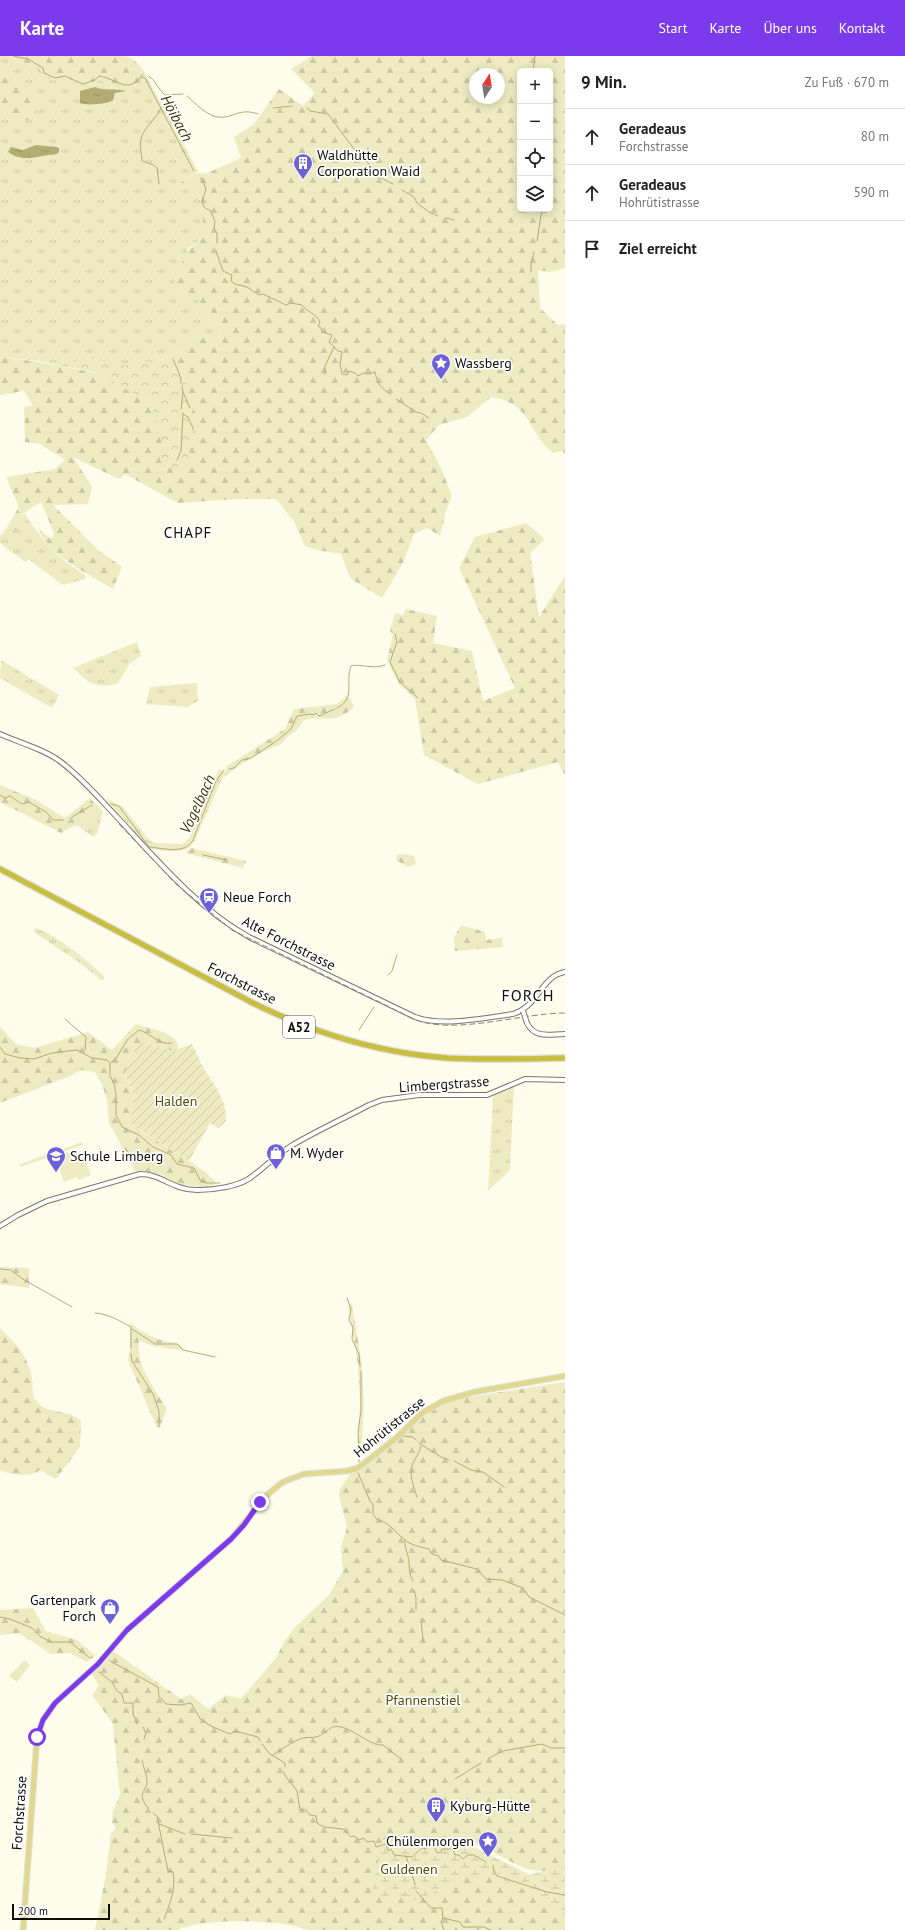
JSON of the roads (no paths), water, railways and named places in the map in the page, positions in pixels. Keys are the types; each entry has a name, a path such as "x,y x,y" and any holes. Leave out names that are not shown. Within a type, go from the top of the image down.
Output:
{"highway":[{"name":"Forchstrasse","path":"0,870 256,1004 321,1032 370,1046 429,1056 466,1059 565,1060"}],"main road":[{"name":"Hohrütistrasse","path":"55,1703 98,1664 127,1630 231,1539 268,1494 283,1482 304,1474 347,1471 358,1468 395,1439 422,1413 443,1401 474,1392 565,1376"},
{"name":"Forchstrasse","path":"23,1930 37,1737 43,1720 55,1703"}],"street":[{"name":"Alte Forchstrasse","path":"0,734 60,761 87,784 180,884 224,921 249,937 426,1020 441,1022 514,1014 523,1011"},
{"path":"565,972 558,973 548,981 523,1011 530,1030 536,1034 565,1034"},
{"name":"Limbergstrasse","path":"0,1226 18,1214 47,1201 140,1174 154,1175 175,1186 187,1190 210,1189 239,1183 250,1178 269,1161 292,1145 369,1105 382,1100 419,1094 487,1095 525,1079 565,1080"}],"water":[{"path":"95,87 126,91 115,93 113,100 107,103 80,103 80,91"},
{"path":"36,145 56,147 59,148 59,152 50,155 23,158 8,152 11,147 23,150"}],"waterway":[{"path":"13,56 28,59 43,68 44,73 55,78 65,76 83,84 95,80 99,76 127,85 138,81 143,74"},
{"path":"533,68 535,56"},
{"path":"149,76 165,95 183,94"},
{"name":"Höibach","path":"141,77 145,78 194,171"},
{"path":"187,96 201,109 214,116 223,117 241,112 258,114"},
{"path":"273,108 292,106"},
{"path":"159,184 157,168 154,165 142,161 140,144 145,130 157,116 161,108"},
{"path":"307,108 310,111 328,114 360,157"},
{"path":"365,161 371,165 377,176 393,184"},
{"name":"Höibach","path":"200,178 202,179 206,189 202,204 205,208 211,211 215,222 214,229 217,233 217,243"},
{"path":"402,190 414,197 417,203 429,212 438,216"},
{"path":"537,241 542,212"},
{"path":"446,218 454,220"},
{"name":"Höibach","path":"216,251 223,271 232,275 231,281 235,284 247,287 259,295 263,294 286,305 291,303 302,305 317,317 320,322 318,326 321,328 322,332 332,335 329,342 338,351 342,352 340,364 342,374 347,375 349,371 358,376 363,373 369,374 375,372 380,385 391,394"},
{"path":"531,272 534,252"},
{"path":"325,374 325,366 334,347"},
{"path":"173,359 181,383"},
{"path":"181,409 183,392 182,387"},
{"path":"183,392 190,408"},
{"name":"Höibach","path":"396,399 416,412 429,418"},
{"path":"177,460 181,451 183,413"},
{"path":"183,414 188,417 193,428"},
{"path":"395,634 397,642 390,662 400,682 418,698"},
{"name":"Vogelbach","path":"337,708 343,704 348,695 349,671 351,666 358,665 375,667 385,665"},
{"name":"Vogelbach","path":"229,769 234,768 242,760 251,758 278,740 291,729 297,716 313,715 316,713 319,716 335,709"},
{"name":"Vogelbach","path":"111,804 119,806 149,847 173,850 185,848 193,840 216,781 224,770"},
{"name":"Vogelbach","path":"0,795 5,798 10,796 22,804 29,802 46,812 53,820 63,820"},
{"name":"Vogelbach","path":"72,817 92,805"},
{"path":"203,855 227,860"},
{"path":"388,975 392,971 397,955"},
{"path":"359,1030 374,1007"},
{"path":"65,1019 86,1037 85,1050"},
{"path":"111,1062 115,1060 128,1039 139,1030 163,1043 172,1043"},
{"path":"0,1047 5,1054 20,1058 34,1059 52,1053 77,1050 92,1058 107,1060 110,1063 110,1076 114,1083 116,1094 116,1115 122,1127 139,1135 153,1147 171,1155 177,1164 194,1168 200,1180 207,1183 220,1183"},
{"path":"0,1269 11,1270 21,1278 72,1307"},
{"path":"347,1298 351,1309 349,1320 353,1327 352,1339 359,1354 360,1366"},
{"path":"95,1313 110,1316 131,1327 131,1348"},
{"path":"132,1329 155,1344 177,1344 183,1350 215,1357"},
{"path":"131,1354 132,1361 153,1394 159,1411 159,1427"},
{"path":"359,1454 358,1433 361,1410 361,1371"},
{"path":"402,1436 413,1437 416,1440"},
{"path":"419,1443 441,1457 449,1460"},
{"path":"417,1497 411,1472 413,1463 421,1446"},
{"path":"359,1457 359,1462"},
{"path":"454,1461 471,1470 483,1472 504,1487"},
{"path":"358,1473 370,1501 373,1504 373,1514 377,1520 384,1522 407,1542 429,1549 432,1554 439,1556 441,1560 477,1569 486,1579 502,1580 523,1588 529,1597 565,1615"},
{"path":"405,1540 410,1574 413,1581"},
{"path":"414,1590 416,1610"},
{"path":"0,1617 10,1619 32,1628 41,1637 51,1642 70,1642 90,1658 93,1657"},
{"path":"421,1619 423,1641"},
{"path":"110,1661 158,1687 159,1696 166,1704 180,1705 191,1703 201,1720 213,1727 230,1734 235,1731 258,1737 260,1741"},
{"path":"99,1672 112,1682 117,1691 122,1694 124,1703 133,1703 133,1713 137,1724"},
{"path":"273,1755 299,1739 316,1737 337,1726 349,1730 374,1744 383,1745 401,1759"},
{"path":"143,1727 146,1733 144,1739"},
{"path":"262,1744 270,1754 285,1763 285,1767"},
{"path":"489,1758 503,1751 542,1744 551,1748 565,1748"},
{"path":"142,1760 147,1779 147,1784 142,1798 148,1808"},
{"path":"455,1779 481,1763"},
{"path":"284,1772 297,1791 300,1810 306,1810 310,1815 316,1816 317,1823 324,1827 343,1829 351,1837 354,1836 359,1840 364,1838 367,1842 374,1841 376,1847 386,1844 388,1851 391,1849 394,1855 412,1857 422,1848 426,1849 427,1845 434,1846 437,1853 441,1852 442,1849 453,1849 455,1855 459,1855 463,1859 468,1855 474,1855 486,1862"},
{"path":"153,1813 157,1816 168,1871 173,1872 174,1879 172,1896 164,1919"},
{"path":"159,1824 185,1834"},
{"path":"191,1834 232,1838"},
{"path":"406,1856 415,1884"},
{"path":"493,1865 494,1873 497,1876 547,1892 565,1895"},
{"path":"416,1891 431,1908 442,1908 443,1918 441,1922 444,1930"},
{"path":"443,1918 460,1922 463,1927 484,1927 491,1930"}],"railway":[{"path":"119,824 176,884 232,930 416,1020 432,1024 450,1025 565,1013"}],"place":[{"name":"Waldhütte Corporation Waid","path":"303,180"},
{"name":"Wassberg","path":"441,380"},
{"name":"Neue Forch","path":"209,914"},
{"name":"M. Wyder","path":"276,1170"},
{"name":"Schule Limberg","path":"56,1173"},
{"name":"Gartenpark Forch","path":"110,1625"},
{"name":"Kyburg-Hütte","path":"436,1823"},
{"name":"Chülenmorgen","path":"488,1858"}],"district":[{"name":"CHAPF","path":"188,532"},
{"name":"FORCH","path":"528,995"}],"park label":[{"name":"Halden","path":"176,1101"},
{"name":"Pfannenstiel","path":"423,1700"},
{"name":"Guldenen","path":"409,1869"}]}
